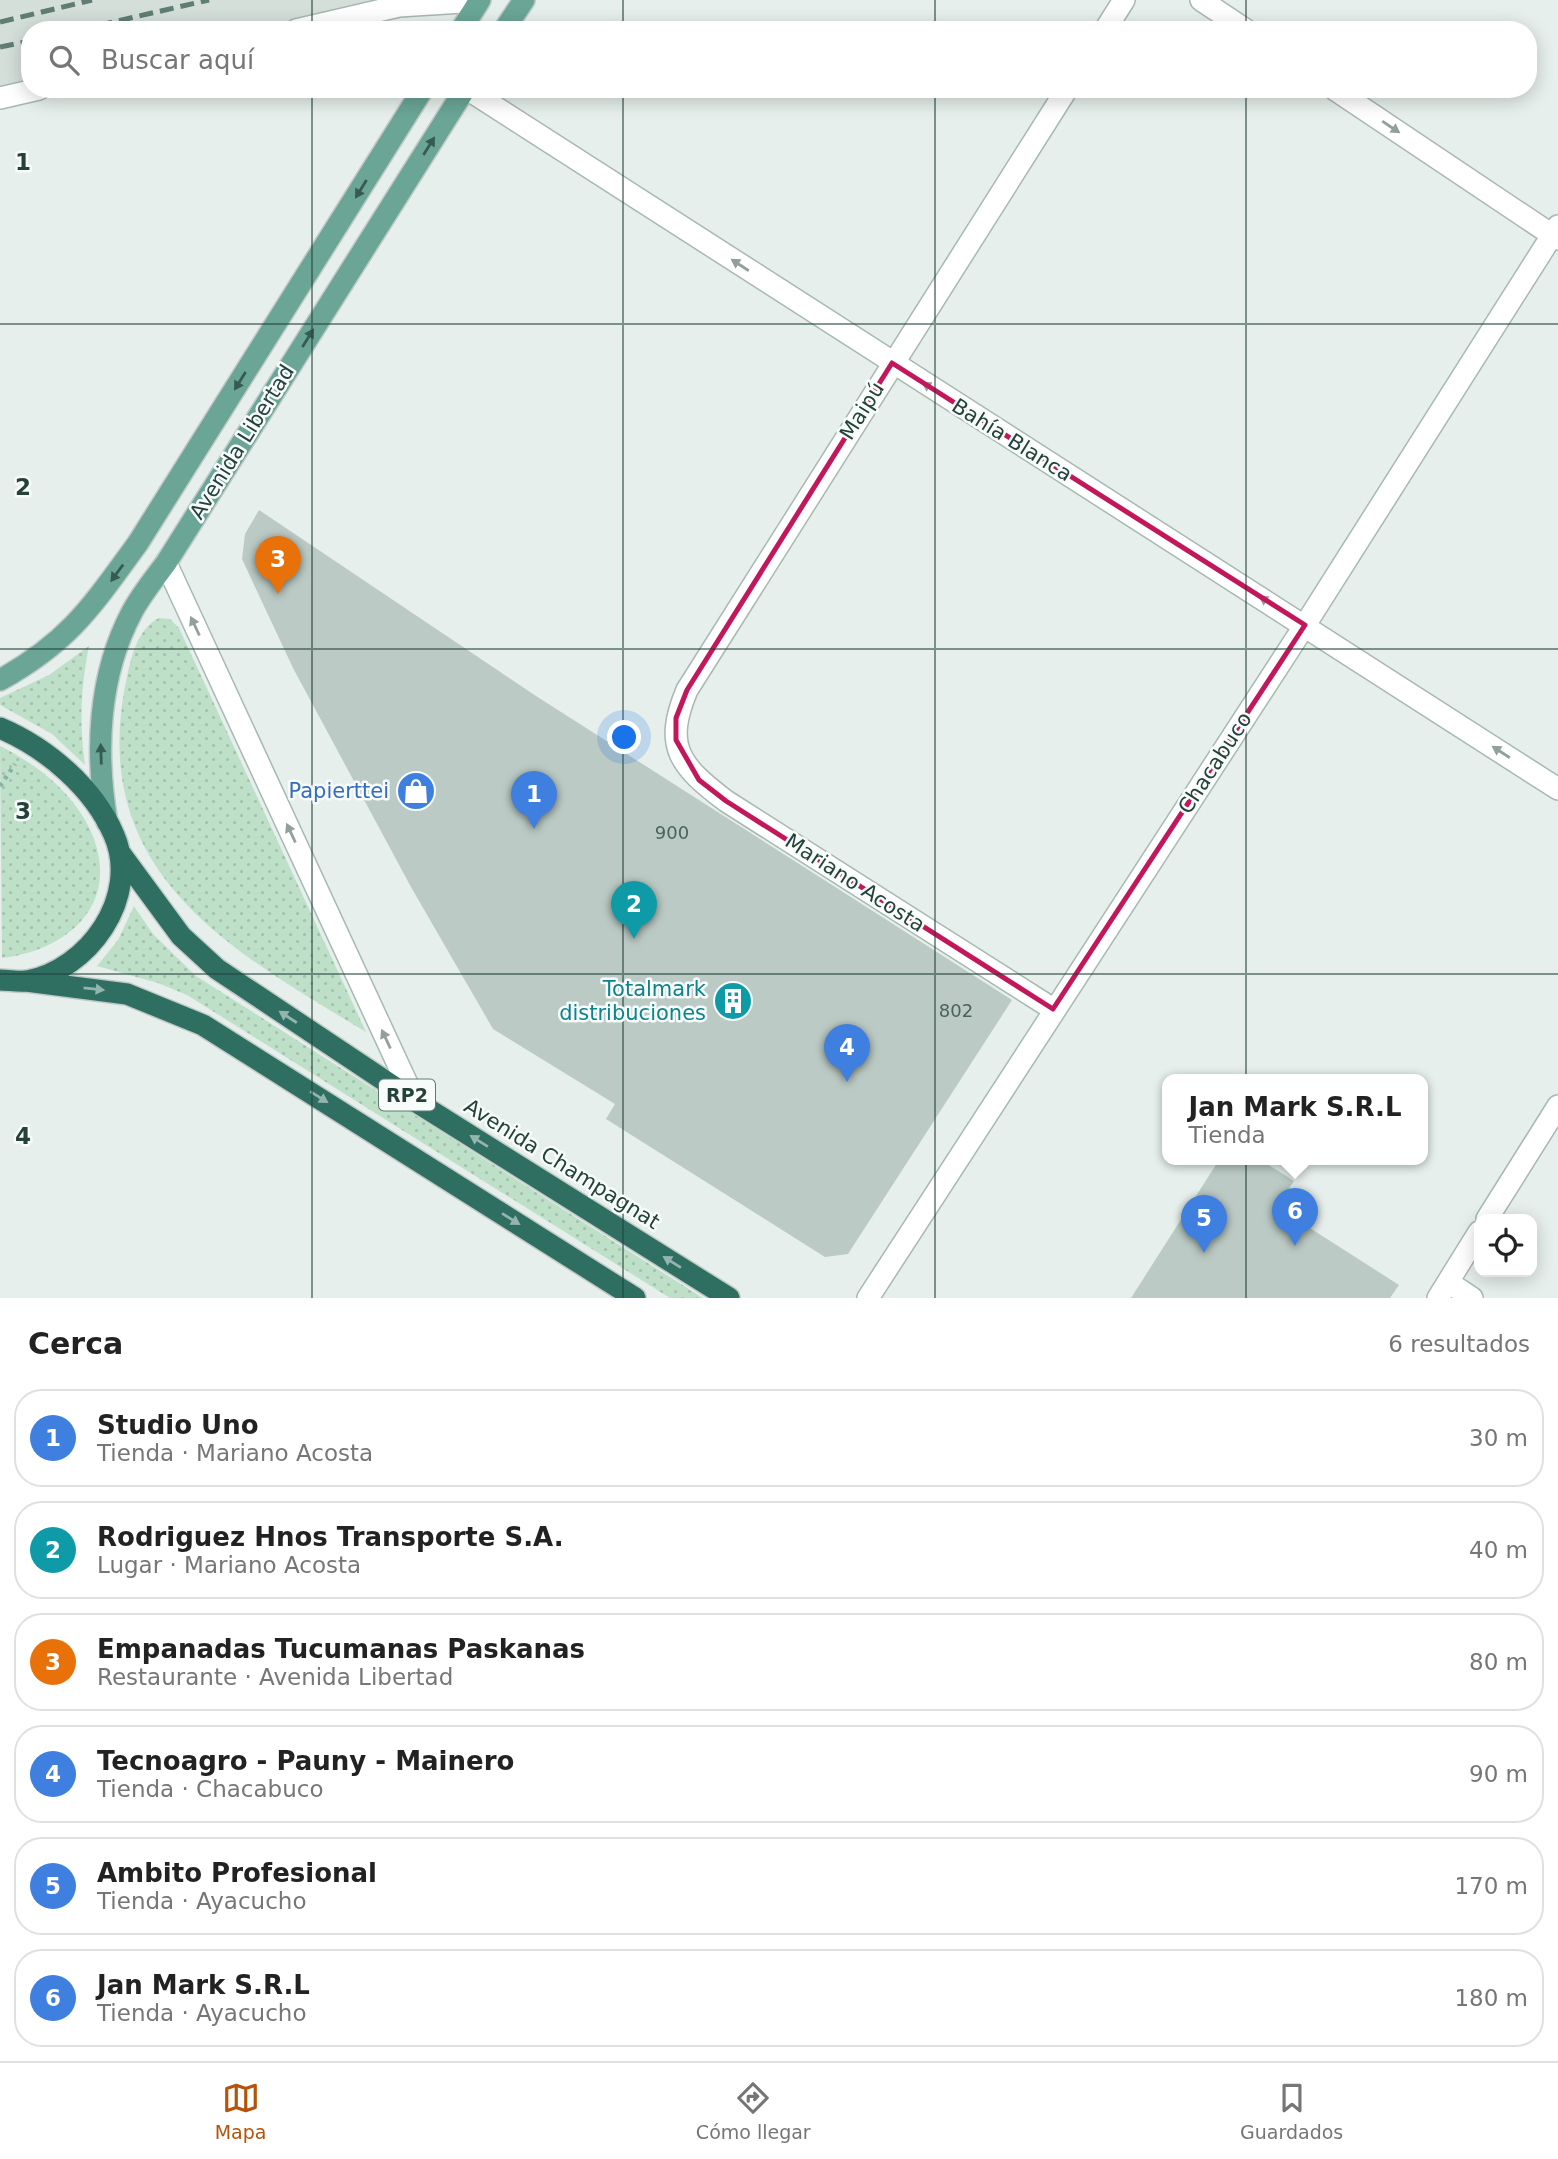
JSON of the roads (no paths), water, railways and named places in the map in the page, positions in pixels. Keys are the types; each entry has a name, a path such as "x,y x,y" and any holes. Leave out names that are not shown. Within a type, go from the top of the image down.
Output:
{"highway":[{"name":"RP2","path":"0,728 52,759 83,788 107,822 120,853 121,875 116,898 98,937 71,961 26,981"},
{"name":"Avenida Champagnat","path":"120,853 173,926 199,954 246,989 415,1101 729,1298"},
{"name":"RP2","path":"0,980 127,994 203,1025 635,1298"}],"main road":[{"path":"466,21 479,0"},
{"path":"510,21 524,0"},
{"name":"Avenida Libertad","path":"0,680 40,656 69,633 89,611 138,543 417,98"},
{"name":"Avenida Libertad","path":"107,822 101,745 106,682 120,636 133,610 166,563 460,98"}],"street":[{"path":"335,21 399,6 479,0"},
{"path":"1111,21 1124,0"},
{"path":"1201,0 1232,21"},
{"path":"0,98 21,93"},
{"name":"Bahía Blanca","path":"480,98 1558,789"},
{"name":"Maipú","path":"676,740 676,718 688,691 1061,98"},
{"path":"1349,98 1556,233"},
{"name":"Chacabuco","path":"868,1298 1556,233"},
{"path":"166,563 415,1101"},
{"name":"Mariano Acosta","path":"676,740 683,761 699,780 726,801 1053,1009"},
{"path":"1490,1214 1558,1105"},
{"path":"1472,1298 1443,1290 1474,1240"}],"railway":[{"path":"0,22 92,0"},
{"path":"117,21 209,0"},
{"path":"0,47 21,43"}],"place":[{"name":"Empanadas Tucumanas Paskanas","path":"278,594"},
{"name":"Papierttei","path":"416,791"},
{"name":"Studio Uno","path":"534,829"},
{"name":"Rodriguez Hnos Transporte S.A.","path":"634,939"},
{"name":"Totalmark distribuciones","path":"733,1001"},
{"name":"Tecnoagro - Pauny - Mainero","path":"847,1082"},
{"name":"Jan Mark S.R.L","path":"1295,1246"},
{"name":"Ambito Profesional","path":"1204,1253"}]}
